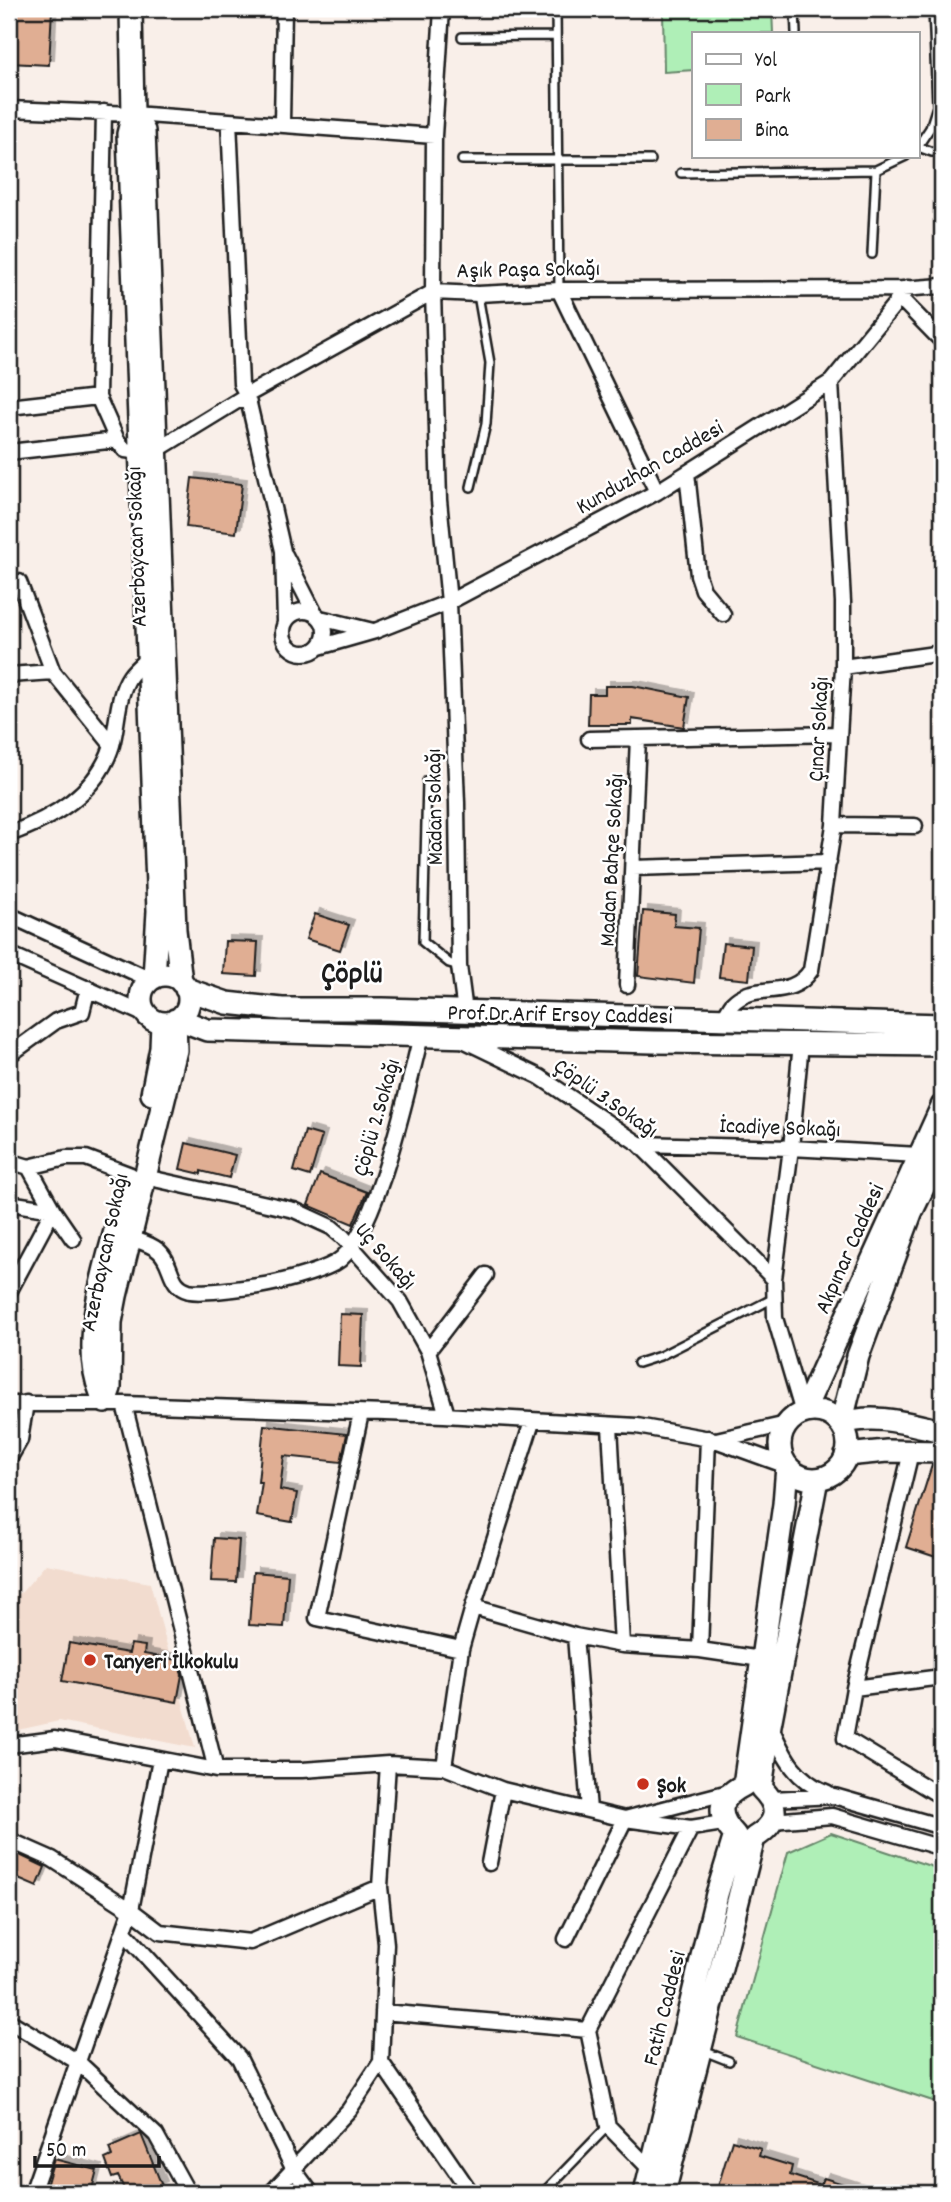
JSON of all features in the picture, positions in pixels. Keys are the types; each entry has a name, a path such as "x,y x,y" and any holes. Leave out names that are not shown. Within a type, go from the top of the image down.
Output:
{"street":[{"name":"Azerbaycan Sokağı","path":"131,9 133,114 144,131 149,657 158,911 153,979"},
{"path":"282,123 284,9"},
{"name":"Madan Sokağı","path":"442,9 434,136 433,292 439,500 449,601 457,803 459,966 465,1012"},
{"path":"9,109 282,123 434,136"},
{"path":"104,112 98,397 117,440 125,450 149,451"},
{"path":"229,121 241,384 247,395 283,551 283,636 290,648 310,653 319,647 325,631 283,551"},
{"name":"Aşık Paşa Sokağı","path":"149,451 433,292 478,294 559,290 904,293 942,286"},
{"path":"559,290 657,492"},
{"path":"904,293 942,341"},
{"name":"Kunduzhan Caddesi","path":"319,647 375,631 449,601 657,492 831,382 904,293"},
{"name":"Çınar Sokağı","path":"723,1019 733,1003 741,998 754,993 797,986 811,970 834,825 843,667 843,602 831,382"},
{"path":"9,407 98,397"},
{"path":"9,452 117,440"},
{"name":"Azerbaycan Sokağı","path":"149,451 175,930 184,985"},
{"path":"687,473 698,575 703,590 723,614"},
{"path":"12,585 53,672 112,745"},
{"path":"285,622 302,611 375,631"},
{"path":"843,667 942,653"},
{"path":"9,834 67,807 97,774 112,745 117,715 129,677 149,657"},
{"path":"9,675 53,672"},
{"name":"Madan Bahçe Sokağı","path":"589,739 839,734"},
{"name":"Madan Bahçe Sokağı","path":"627,985 638,738"},
{"path":"834,825 915,826"},
{"path":"633,868 829,862"},
{"path":"9,915 153,979"},
{"name":"Prof.Dr.Arif Ersoy Caddesi","path":"9,954 166,1020 207,1030 802,1044 941,1028"},
{"path":"165,975 184,985 189,999 187,1007 166,1020 141,1001 142,993 153,979 165,975"},
{"name":"Prof.Dr.Arif Ersoy Caddesi","path":"184,985 227,1003 282,1009 723,1019 941,1028"},
{"path":"9,1055 56,1021 82,1012 88,988"},
{"name":"Azerbaycan Sokağı","path":"138,1176 94,1321 95,1364 99,1389 105,1402 110,1388 111,1322 130,1238 138,1176 166,1020"},
{"name":"Çöplü 2.Sokağı","path":"351,1246 385,1175 421,1036"},
{"name":"Çöplü 3.Sokağı","path":"456,1037 540,1077 639,1144 774,1279"},
{"path":"795,1418 775,1318 774,1279 802,1044"},
{"name":"Akpınar Caddesi","path":"795,1418 877,1253 942,1106"},
{"name":"İcadiye Sokağı","path":"639,1144 919,1155"},
{"name":"Akpınar Caddesi","path":"841,1424 858,1356 901,1238 942,1149"},
{"name":"Uç Sokağı","path":"29,1167 66,1158 86,1158 138,1176 294,1210 331,1227 400,1301 428,1351 447,1415"},
{"path":"9,1161 29,1167 73,1239"},
{"path":"9,1203 53,1210"},
{"path":"9,1292 53,1210"},
{"path":"130,1238 159,1250 168,1261 176,1284 190,1292 271,1284 336,1263 351,1246"},
{"path":"428,1351 486,1275"},
{"path":"9,1404 124,1404 447,1415 637,1426 711,1439 787,1466"},
{"path":"9,1459 20,1440 26,1404"},
{"path":"124,1404 216,1770"},
{"path":"711,1439 818,1411 829,1414 841,1424 848,1440 846,1455 837,1471 817,1479 806,1478 787,1466 780,1445 782,1434 795,1418"},
{"path":"361,1413 317,1618 461,1649"},
{"path":"841,1424 873,1417 942,1431"},
{"path":"444,1767 461,1649 533,1422"},
{"path":"610,1426 622,1645"},
{"path":"700,1650 711,1439"},
{"path":"846,1455 887,1451 942,1452"},
{"path":"911,1452 854,1688 845,1738 942,1797"},
{"name":"Fatih Caddesi","path":"737,1832 768,1829 775,1815 751,1791 761,1659 784,1504 787,1466"},
{"name":"Fatih Caddesi","path":"664,2193 701,2050 737,1832 721,1807 751,1791 770,1725 817,1479"},
{"path":"473,1607 575,1636 622,1645 700,1650 761,1659"},
{"path":"575,1636 589,1810"},
{"path":"854,1688 942,1676"},
{"path":"770,1725 779,1748 808,1786 942,1828"},
{"path":"9,1745 55,1739 216,1770 302,1770 388,1764 444,1767 503,1790 625,1819 737,1832"},
{"path":"32,2193 131,1910 160,1760"},
{"path":"271,2193 349,2110 381,2062 386,1944 380,1887 388,1764"},
{"path":"489,1863 503,1790"},
{"path":"625,1819 751,1791 834,1796"},
{"path":"772,1821 832,1816 942,1848"},
{"path":"566,1939 625,1819"},
{"path":"651,2170 608,2126 588,2030 691,1828"},
{"name":"Fatih Caddesi","path":"645,2193 717,1895 737,1832"},
{"path":"9,1840 52,1859 160,1932 250,1942 380,1887"},
{"path":"124,1932 239,2058 294,2170 311,2193"},
{"path":"383,2012 588,2030"},
{"path":"9,2021 78,2062 156,2135 188,2193"},
{"path":"381,2062 471,2193"}],"lane":[{"path":"556,9 559,290"},
{"path":"795,9 796,32"},
{"path":"920,143 930,128 937,106 938,41 933,9"},
{"path":"463,37 556,36"},
{"path":"920,147 932,152 942,151"},
{"path":"681,173 876,170 902,158"},
{"path":"462,160 651,160"},
{"path":"872,254 876,170"},
{"path":"471,487 486,424 489,363 478,294"},
{"path":"427,781 423,942 449,963 459,966"},
{"path":"638,1363 660,1356 775,1298"},
{"path":"701,2050 729,2061"},
{"path":"543,2193 608,2126"}],"shaded area":[{"name":"Tanyeri İlkokulu","path":"46,1564 150,1583 195,1748 59,1721 9,1732 9,1600 22,1592"}],"green space":[{"path":"663,9 772,9 773,32 692,32 692,70 664,72"},
{"path":"831,1833 942,1870 942,2104 737,2037 788,1852"}],"building":[{"path":"9,9 52,9 49,65 9,63"},
{"path":"192,478 242,484 236,533 186,527"},
{"path":"605,686 633,686 689,697 684,727 632,719 632,725 588,725 589,694 605,694"},
{"path":"643,911 675,914 674,926 699,928 694,983 638,976"},
{"path":"315,914 349,925 340,950 306,939"},
{"path":"225,941 258,942 256,976 223,974"},
{"path":"723,943 752,946 749,980 719,977"},
{"path":"305,1131 322,1136 310,1176 294,1171"},
{"path":"186,1143 235,1155 229,1178 180,1169"},
{"path":"320,1174 367,1192 353,1224 308,1205"},
{"path":"340,1314 363,1315 361,1367 338,1366"},
{"path":"264,1425 347,1434 341,1462 284,1456 280,1490 297,1493 292,1522 257,1516 262,1482 258,1482"},
{"path":"932,1465 942,1465 942,1559 906,1547"},
{"path":"214,1538 239,1540 236,1582 211,1581"},
{"path":"253,1572 288,1575 284,1627 249,1625"},
{"path":"69,1643 129,1653 131,1644 145,1646 144,1654 178,1660 182,1675 177,1702 62,1681"},
{"path":"9,1850 45,1867 37,1887 9,1875"},
{"path":"141,2134 162,2186 144,2193 126,2193 118,2176 112,2178 105,2159 112,2156 109,2148"},
{"path":"732,2140 761,2149 759,2156 792,2166 790,2175 821,2185 824,2178 862,2190 861,2193 716,2193"},
{"path":"54,2159 97,2170 91,2193 44,2193"}],"place":[{"name":"Tanyeri İlkokulu","path":"90,1660"},
{"name":"Şok","path":"643,1784"}],"district":[{"name":"Çöplü","path":"352,972"}]}
